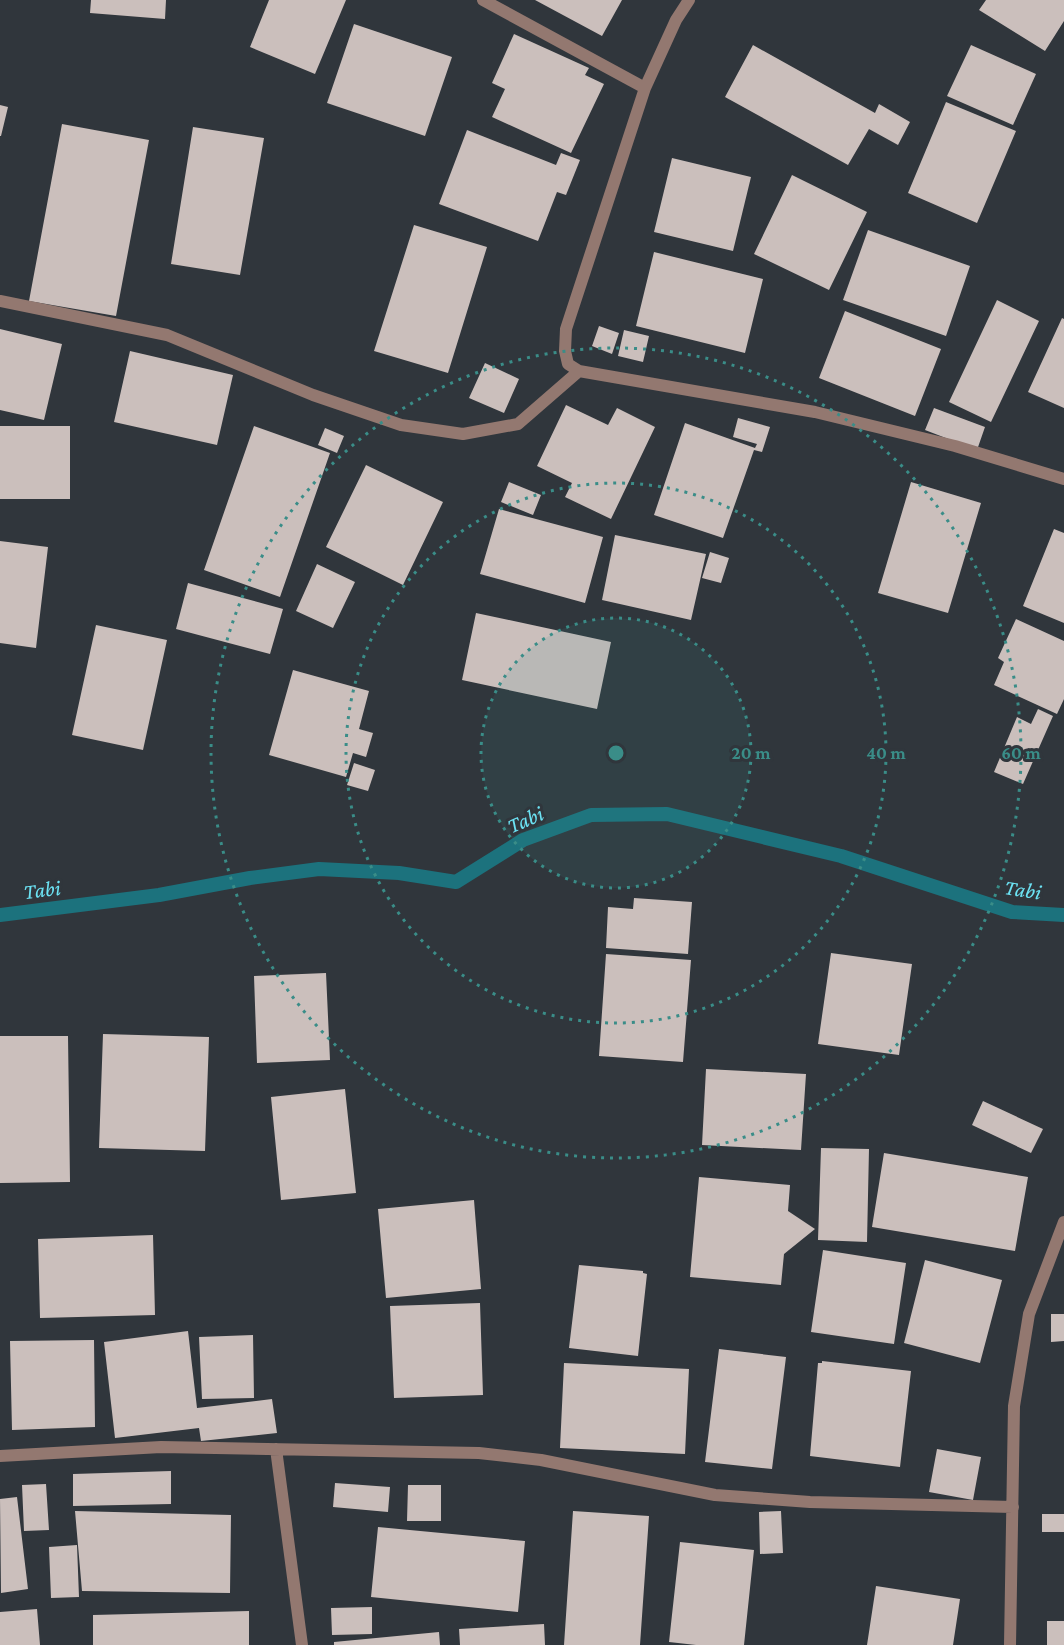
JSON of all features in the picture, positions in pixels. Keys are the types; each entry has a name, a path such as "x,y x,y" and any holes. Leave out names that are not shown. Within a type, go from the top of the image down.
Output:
{"street":[{"path":"483,0 645,88"},
{"path":"689,0 676,20 645,88 566,329 565,351 568,364 579,371 814,412 955,446 1064,479"},
{"path":"0,301 167,335 313,395 401,425 463,434 518,424 579,371"},
{"path":"1010,1645 1014,1406 1029,1314 1064,1222"},
{"path":"0,1456 161,1447 479,1453 541,1460 715,1495 810,1502 1013,1507"},
{"path":"276,1449 302,1645"}],"building":[{"path":"91,0 166,0 165,19 90,13"},
{"path":"269,0 346,0 315,74 250,47"},
{"path":"535,0 622,0 602,36"},
{"path":"986,0 1064,0 1064,21 1045,51 979,10"},
{"path":"354,24 452,57 425,136 327,103"},
{"path":"514,34 589,68 585,75 604,84 571,153 492,117 505,89 492,83"},
{"path":"753,45 875,113 879,104 910,122 898,145 869,129 848,165 725,97"},
{"path":"971,45 1036,74 1013,125 947,96"},
{"path":"946,102 1016,131 977,223 908,193"},
{"path":"0,105 8,107 1,136 0,136"},
{"path":"62,124 149,140 116,316 29,301"},
{"path":"193,127 264,138 240,275 171,264"},
{"path":"467,130 556,165 561,153 580,160 566,195 557,192 538,241 439,204"},
{"path":"672,158 751,177 733,251 654,232"},
{"path":"792,175 867,212 829,290 754,254"},
{"path":"414,225 487,247 448,373 374,351"},
{"path":"868,230 970,266 946,336 843,300"},
{"path":"654,252 763,279 745,353 636,326"},
{"path":"997,300 1039,321 991,422 949,402"},
{"path":"845,311 941,349 915,416 819,378"},
{"path":"1062,318 1064,319 1064,408 1028,392"},
{"path":"599,326 619,333 612,354 592,346"},
{"path":"0,329 62,344 44,420 0,410"},
{"path":"624,330 649,336 643,362 618,356"},
{"path":"130,351 233,375 217,445 114,422"},
{"path":"485,363 519,379 504,413 469,398"},
{"path":"566,405 608,425 617,408 655,427 611,519 565,497 572,483 537,466"},
{"path":"934,408 985,427 977,450 925,430"},
{"path":"738,418 770,427 762,452 754,450 723,538 654,515 685,423 755,448 757,444 733,437"},
{"path":"0,426 70,426 70,499 0,499"},
{"path":"254,426 330,453 280,597 204,570"},
{"path":"325,428 344,436 337,453 318,445"},
{"path":"366,465 443,502 403,585 326,547"},
{"path":"509,482 541,495 533,515 501,502"},
{"path":"911,482 981,503 948,613 878,593"},
{"path":"499,509 603,537 585,603 480,574"},
{"path":"1054,529 1064,533 1064,623 1023,606"},
{"path":"615,535 706,554 691,620 602,600"},
{"path":"0,541 48,547 36,648 0,643"},
{"path":"710,552 729,558 721,583 702,578"},
{"path":"317,564 355,582 333,628 296,611"},
{"path":"188,583 283,609 270,654 176,629"},
{"path":"476,613 611,642 597,709 462,680"},
{"path":"1016,619 1064,641 1064,699 1057,714 994,685 1004,662 998,658"},
{"path":"96,625 167,640 143,750 72,735"},
{"path":"293,670 369,691 359,729 373,733 366,757 353,753 346,777 269,755"},
{"path":"1038,709 1053,716 1023,784 994,772 1017,717 1031,724"},
{"path":"354,763 375,770 368,791 347,785"},
{"path":"634,898 692,902 688,954 606,948 608,907 633,909"},
{"path":"831,953 912,964 899,1055 818,1044"},
{"path":"606,954 691,960 683,1062 599,1056"},
{"path":"326,973 330,1060 257,1063 254,976"},
{"path":"103,1034 209,1037 205,1151 99,1148"},
{"path":"0,1036 68,1036 70,1182 0,1183"},
{"path":"706,1069 806,1074 801,1150 702,1145"},
{"path":"345,1089 356,1193 281,1200 271,1097"},
{"path":"983,1101 1043,1129 1031,1153 972,1125"},
{"path":"821,1148 869,1149 867,1242 818,1240"},
{"path":"884,1153 1028,1177 1015,1251 872,1227"},
{"path":"699,1177 790,1185 788,1211 815,1229 784,1254 781,1285 690,1277"},
{"path":"474,1200 481,1289 386,1298 378,1209"},
{"path":"153,1235 155,1315 40,1318 38,1239"},
{"path":"823,1250 906,1263 894,1344 811,1332"},
{"path":"925,1260 1002,1280 980,1363 904,1343"},
{"path":"579,1265 643,1271 647,1274 638,1356 569,1348"},
{"path":"480,1303 483,1395 394,1398 390,1306"},
{"path":"1051,1314 1064,1314 1064,1341 1051,1342"},
{"path":"188,1331 197,1408 272,1399 277,1433 201,1441 199,1428 115,1438 104,1342"},
{"path":"253,1335 254,1398 202,1399 199,1337"},
{"path":"94,1340 95,1427 12,1430 10,1341"},
{"path":"719,1349 786,1357 772,1469 705,1462"},
{"path":"822,1361 911,1371 900,1467 810,1456 818,1363"},
{"path":"564,1363 689,1369 685,1454 560,1448"},
{"path":"937,1449 981,1457 973,1500 929,1492"},
{"path":"171,1471 171,1504 73,1506 73,1474"},
{"path":"335,1483 390,1487 388,1512 333,1507"},
{"path":"46,1484 49,1530 24,1531 22,1485"},
{"path":"408,1485 441,1485 441,1521 407,1521"},
{"path":"17,1497 28,1589 1,1593 0,1499"},
{"path":"75,1511 231,1515 230,1593 82,1591"},
{"path":"573,1511 649,1516 640,1645 564,1645"},
{"path":"781,1511 783,1553 760,1554 759,1512"},
{"path":"1042,1514 1064,1514 1064,1532 1042,1532"},
{"path":"378,1527 525,1541 518,1612 371,1597"},
{"path":"680,1542 754,1550 744,1645 696,1645 669,1642"},
{"path":"77,1545 79,1597 51,1598 49,1547"},
{"path":"876,1586 960,1599 953,1645 867,1645"},
{"path":"372,1607 372,1634 332,1635 331,1608"},
{"path":"37,1609 40,1645 0,1645 0,1612"},
{"path":"249,1611 249,1645 93,1645 93,1615"},
{"path":"1047,1621 1064,1621 1064,1645 1047,1645"},
{"path":"544,1624 545,1645 460,1645 459,1629"},
{"path":"439,1632 440,1645 334,1645 334,1642"}],"waterway":[{"name":"Tabi","path":"0,915 159,895 250,878 319,869 399,873 456,882 523,840 591,815 667,814 841,856 1012,912 1064,915"}]}
